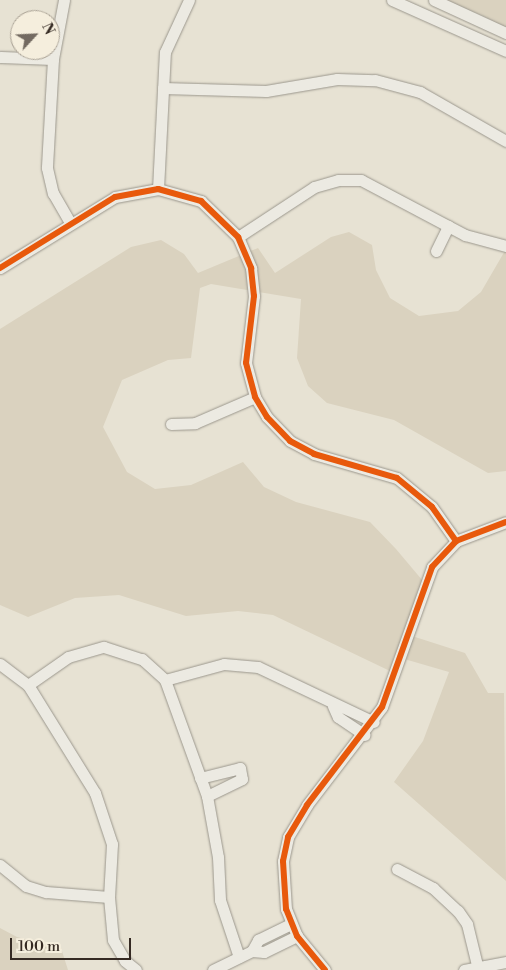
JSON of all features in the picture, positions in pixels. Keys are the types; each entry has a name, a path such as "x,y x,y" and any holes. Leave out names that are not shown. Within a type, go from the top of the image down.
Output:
{"street":[{"path":"60,21 64,0"},
{"path":"158,189 165,52 189,0"},
{"path":"392,0 506,51"},
{"path":"434,0 506,33"},
{"path":"53,60 47,168 53,193 70,223"},
{"path":"163,88 266,91 337,79 375,80 420,92 506,141"},
{"path":"238,237 314,187 338,180 360,180 382,188 448,226 488,243 506,246"},
{"path":"0,268 70,223 115,197 158,189 201,201 238,237 253,280 246,351 254,397 280,432 300,448 378,470 409,486 456,541"},
{"path":"436,251 448,226"},
{"path":"171,424 195,423 254,397"},
{"path":"325,970 297,936 291,924 283,896 288,837 307,805 374,722 423,584 432,567 456,541 506,522"},
{"path":"28,685 68,657 104,647 142,658 165,680 207,796 218,857 220,900 239,957"},
{"path":"0,664 28,685 95,793 106,820 113,860 109,897 113,940 124,961 136,970"},
{"path":"165,680 209,666 245,665 282,676 332,706 338,717 365,735"},
{"path":"332,706 344,706 374,722"},
{"path":"200,778 240,768 242,779 207,796"},
{"path":"0,865 26,886 46,892 109,897"},
{"path":"397,868 434,888 458,911 467,924 477,964"},
{"path":"213,970 252,950 258,940 291,924"},
{"path":"252,950 264,952 297,936"},
{"path":"464,970 477,964 506,962"}],"shaded area":[{"path":"445,0 506,0 506,28 483,16"},
{"path":"349,232 372,245 376,270 390,298 419,316 458,311 481,292 506,249 506,471 488,473 394,420 327,403 308,386 297,358 301,299 211,284 200,288 191,358 168,360 122,380 103,427 127,472 155,489 191,485 243,462 264,487 296,502 370,522 396,549 428,587 412,636 465,653 488,693 504,693 506,881 394,782 423,741 449,672 394,656 390,671 273,615 238,611 186,616 119,595 75,598 28,617 0,605 0,329 131,247 161,240 184,254 198,273 258,248 275,273 331,237"},
{"path":"0,928 17,937 61,948 68,970 0,970"}],"cycle path":[{"path":"0,268 115,197 158,189 201,201 238,237 251,268 254,296 246,363 255,397 267,417 290,441 314,454 397,478 432,507 456,541"},
{"path":"325,970 297,936 286,909 283,861 288,837 307,805 382,707 432,567 456,541 506,522"}]}
